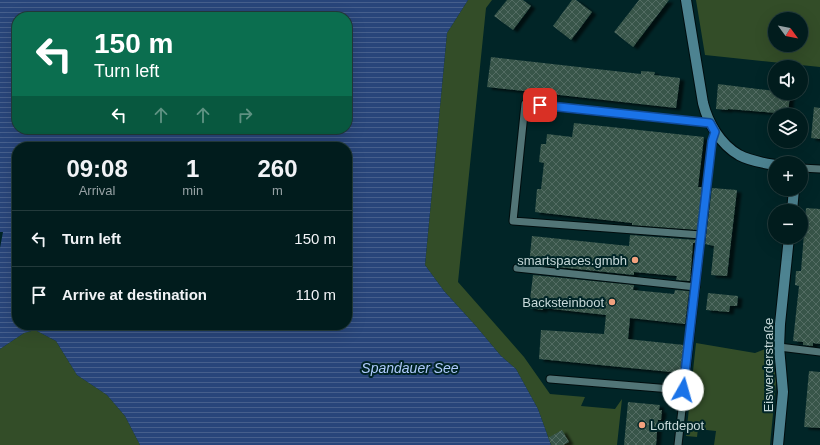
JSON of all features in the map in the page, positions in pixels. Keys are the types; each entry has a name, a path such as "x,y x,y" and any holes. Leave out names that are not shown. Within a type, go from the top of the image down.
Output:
{"street":[{"path":"686,0 706,117 726,144 738,154 750,159 768,163"},
{"name":"Eiswerderstraße","path":"778,445 783,392 779,347 780,324 788,244"}],"lane":[{"path":"678,445 712,141 712,127 526,104 513,221 701,235"},
{"path":"808,168 820,169"},
{"path":"517,268 696,287"},
{"path":"779,347 820,352"},
{"path":"550,379 683,390"}],"green space":[{"path":"468,0 492,0 486,8 458,282 524,357 550,394 585,397 581,406 615,409 622,399 617,445 551,445 538,409 516,369 501,356 444,291 425,265 447,33"},
{"path":"696,0 820,0 820,67 808,66 808,60 768,60 768,62 705,55"},
{"path":"35,330 56,341 77,375 107,395 125,416 140,445 0,445 0,349 24,333"},
{"path":"696,343 755,353 765,349 772,343 776,383 770,445 714,445 716,431 698,429 697,437 686,436"}],"water":[{"name":"Spandauer See","path":"0,0 468,0 447,33 425,265 444,291 501,356 516,369 538,409 551,445 140,445 125,416 107,395 77,375 56,341 35,330 24,333 0,349 0,248 3,232 0,232"}],"building":[{"path":"507,0 523,0 531,6 513,30 494,16"},
{"path":"572,0 576,0 592,12 571,40 553,26"},
{"path":"639,0 669,0 633,47 614,32"},
{"path":"491,57 641,74 641,71 655,72 654,75 680,78 676,108 487,87"},
{"path":"718,84 768,90 768,100 789,100 789,108 768,108 768,112 716,109"},
{"path":"814,107 820,108 820,139 811,138"},
{"path":"574,123 704,137 698,187 702,187 697,230 632,225 632,223 535,212 537,189 541,189 544,163 539,162 541,144 546,144 547,134 572,137"},
{"path":"712,188 737,190 727,276 711,275 714,246 705,244"},
{"path":"808,208 820,209 820,344 813,343 813,346 803,345 803,342 793,341 799,286 795,285 796,271 801,271 803,244 808,244"},
{"name":"smartspaces.gmbh","path":"630,235 696,240 696,243 693,243 690,281 676,280 677,276 634,272 634,275 529,264 532,236 629,246"},
{"path":"533,275 634,285 633,290 674,294 675,290 689,291 685,324 630,318 628,339 684,345 681,373 539,359 541,330 604,334 606,315 543,308 543,310 529,308"},
{"path":"708,293 738,296 737,306 730,306 729,312 706,310"},
{"path":"809,371 820,372 820,428 804,427"},
{"name":"Loftdepot","path":"628,402 660,405 659,410 662,410 661,420 658,420 656,445 624,445"},
{"path":"562,430 569,442 563,445 552,445 548,438"}],"place":[{"name":"smartspaces.gmbh","path":"635,260"},
{"name":"Backsteinboot","path":"612,302"},
{"name":"Loftdepot","path":"642,425"}],"route":[{"path":"540,105 710,123 715,132 712,141 683,390"}]}
